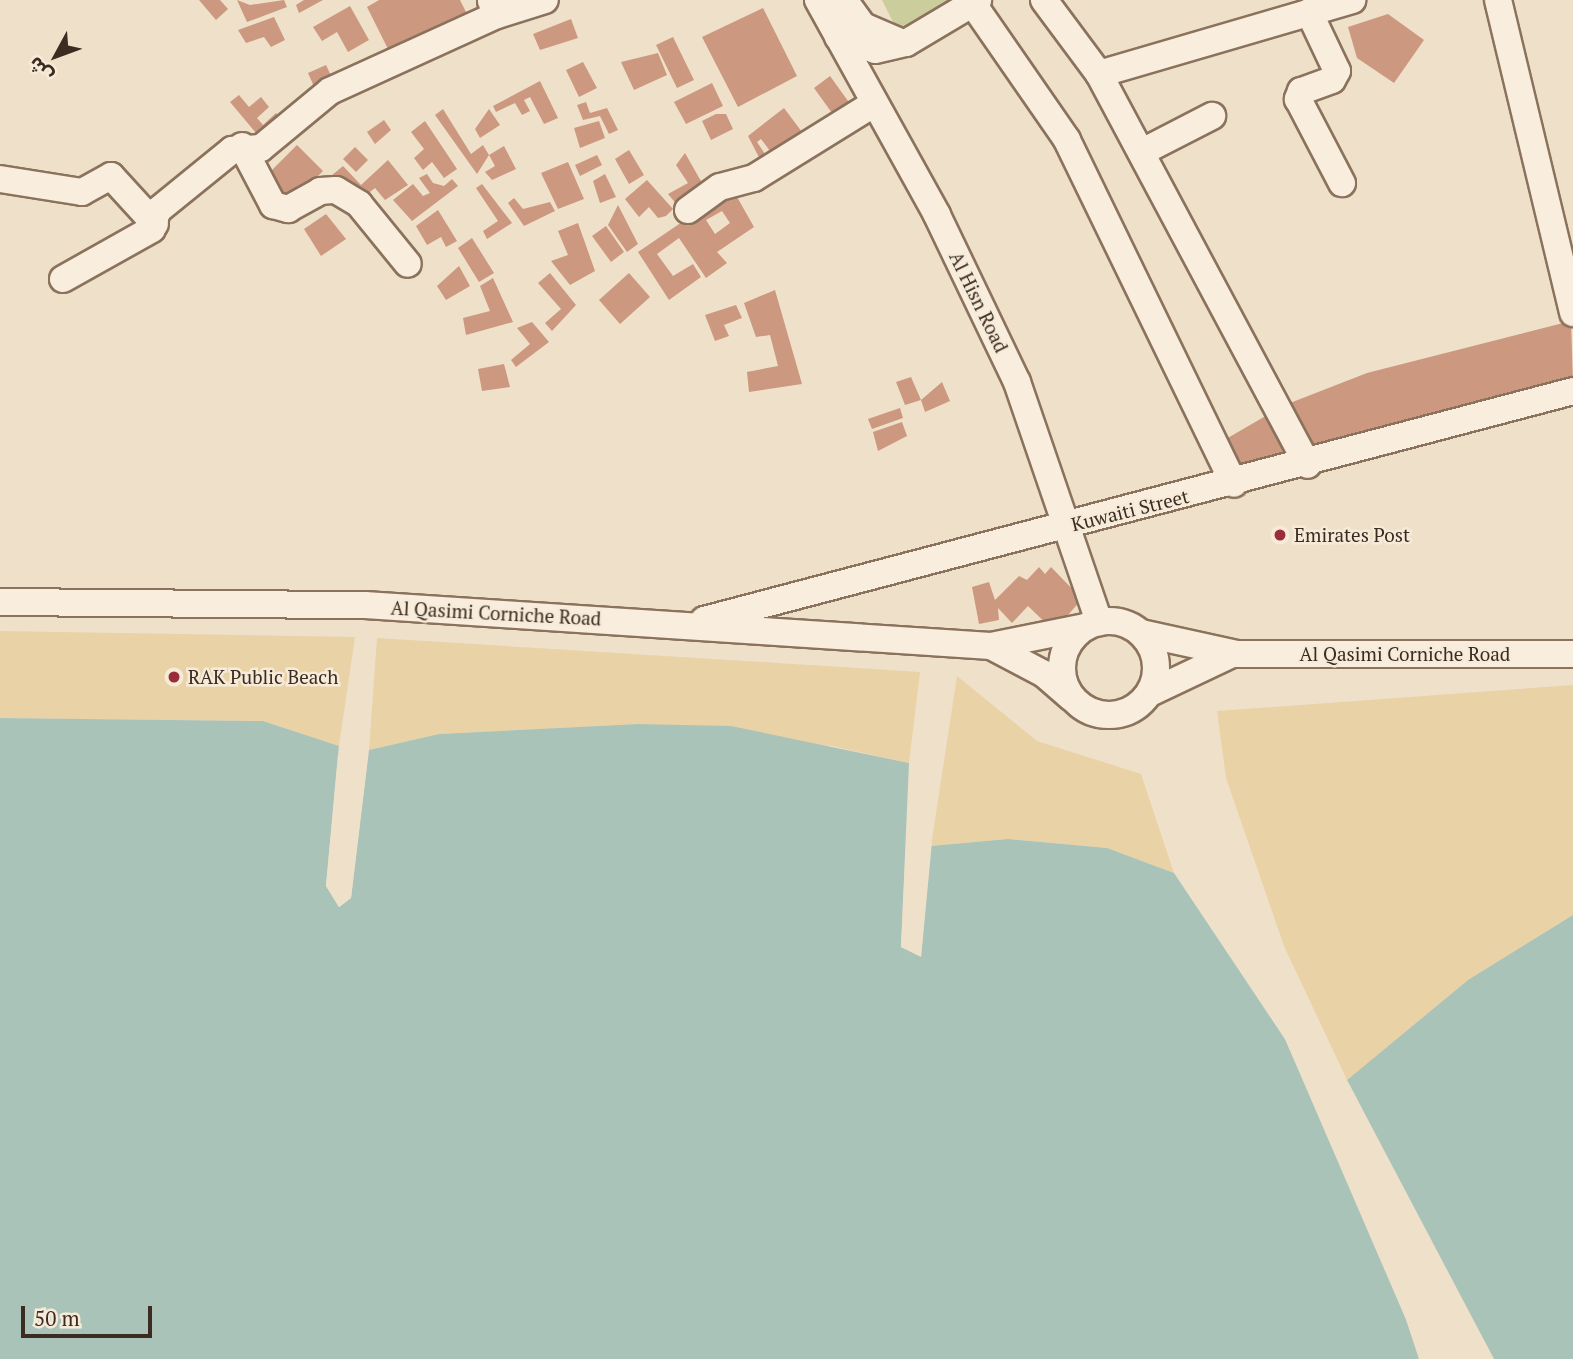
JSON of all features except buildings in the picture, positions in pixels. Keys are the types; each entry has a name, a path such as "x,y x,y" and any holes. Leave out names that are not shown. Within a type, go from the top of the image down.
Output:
{"street":[{"path":"155,224 157,211 242,146 261,148 330,91 494,7 545,0"},
{"name":"Al Hisn Road","path":"818,0 875,103 1017,382 1092,624"},
{"path":"844,0 863,26 906,43"},
{"path":"1044,0 1100,74 1308,465"},
{"path":"1100,74 1352,0"},
{"path":"1498,0 1573,313"},
{"path":"838,37 875,50 906,43 976,2 1067,140 1178,358 1234,484"},
{"path":"1309,12 1337,71 1332,80 1301,91 1298,99 1342,183"},
{"path":"688,211 720,187 754,178 875,103"},
{"path":"1142,152 1212,116"},
{"path":"242,146 273,205 288,209 320,191 336,190 359,204 408,264"},
{"path":"0,179 82,192 111,176 155,224"},
{"path":"63,279 155,224"},
{"name":"Kuwaiti Street","path":"685,625 1308,465 1573,391"},
{"name":"Al Qasimi Corniche Road","path":"0,602 365,605 991,646 1092,624"},
{"path":"1114,620 1141,633 1154,651 1157,673 1150,694 1122,714 1105,715 1074,700 1062,670 1072,638 1092,624 1114,620"},
{"name":"Al Qasimi Corniche Road","path":"1141,633 1237,653 1573,654"},
{"name":"Al Qasimi Corniche Road","path":"991,646 1044,674 1074,700"},
{"name":"Al Qasimi Corniche Road","path":"1150,694 1237,653"}],"green space":[{"path":"882,0 950,0 899,34"}],"sand":[{"name":"RAK Public Beach","path":"0,631 355,637 339,746 263,721 0,718"},
{"path":"377,638 920,672 909,763 832,746 638,724 439,734 369,750"},
{"path":"957,676 1037,741 1141,774 1174,873 1107,848 1008,839 931,846"},
{"path":"1573,685 1573,915 1468,980 1347,1080 1284,946 1226,778 1217,711"}],"shaded area":[{"path":"0,718 263,721 339,746 326,886 339,907 351,898 369,750 439,734 638,724 731,726 909,763 901,947 921,956 931,846 1008,839 1107,848 1174,873 1285,1039 1389,1268 1419,1359 0,1359"},
{"path":"1573,915 1573,1359 1494,1359 1347,1080 1468,980"}],"pier":[{"path":"339,743 330,885 340,902 348,896 369,747 351,898 339,907 326,886"},
{"path":"910,759 904,945 918,951 928,845 932,842 921,957 901,947"},
{"path":"1172,869 1288,1037 1392,1266 1423,1359 1285,1039"},
{"path":"1345,1076 1430,1242 1494,1359 1427,1244"}],"place":[{"name":"Emirates Post","path":"1280,535"},
{"name":"RAK Public Beach","path":"174,677"}]}
